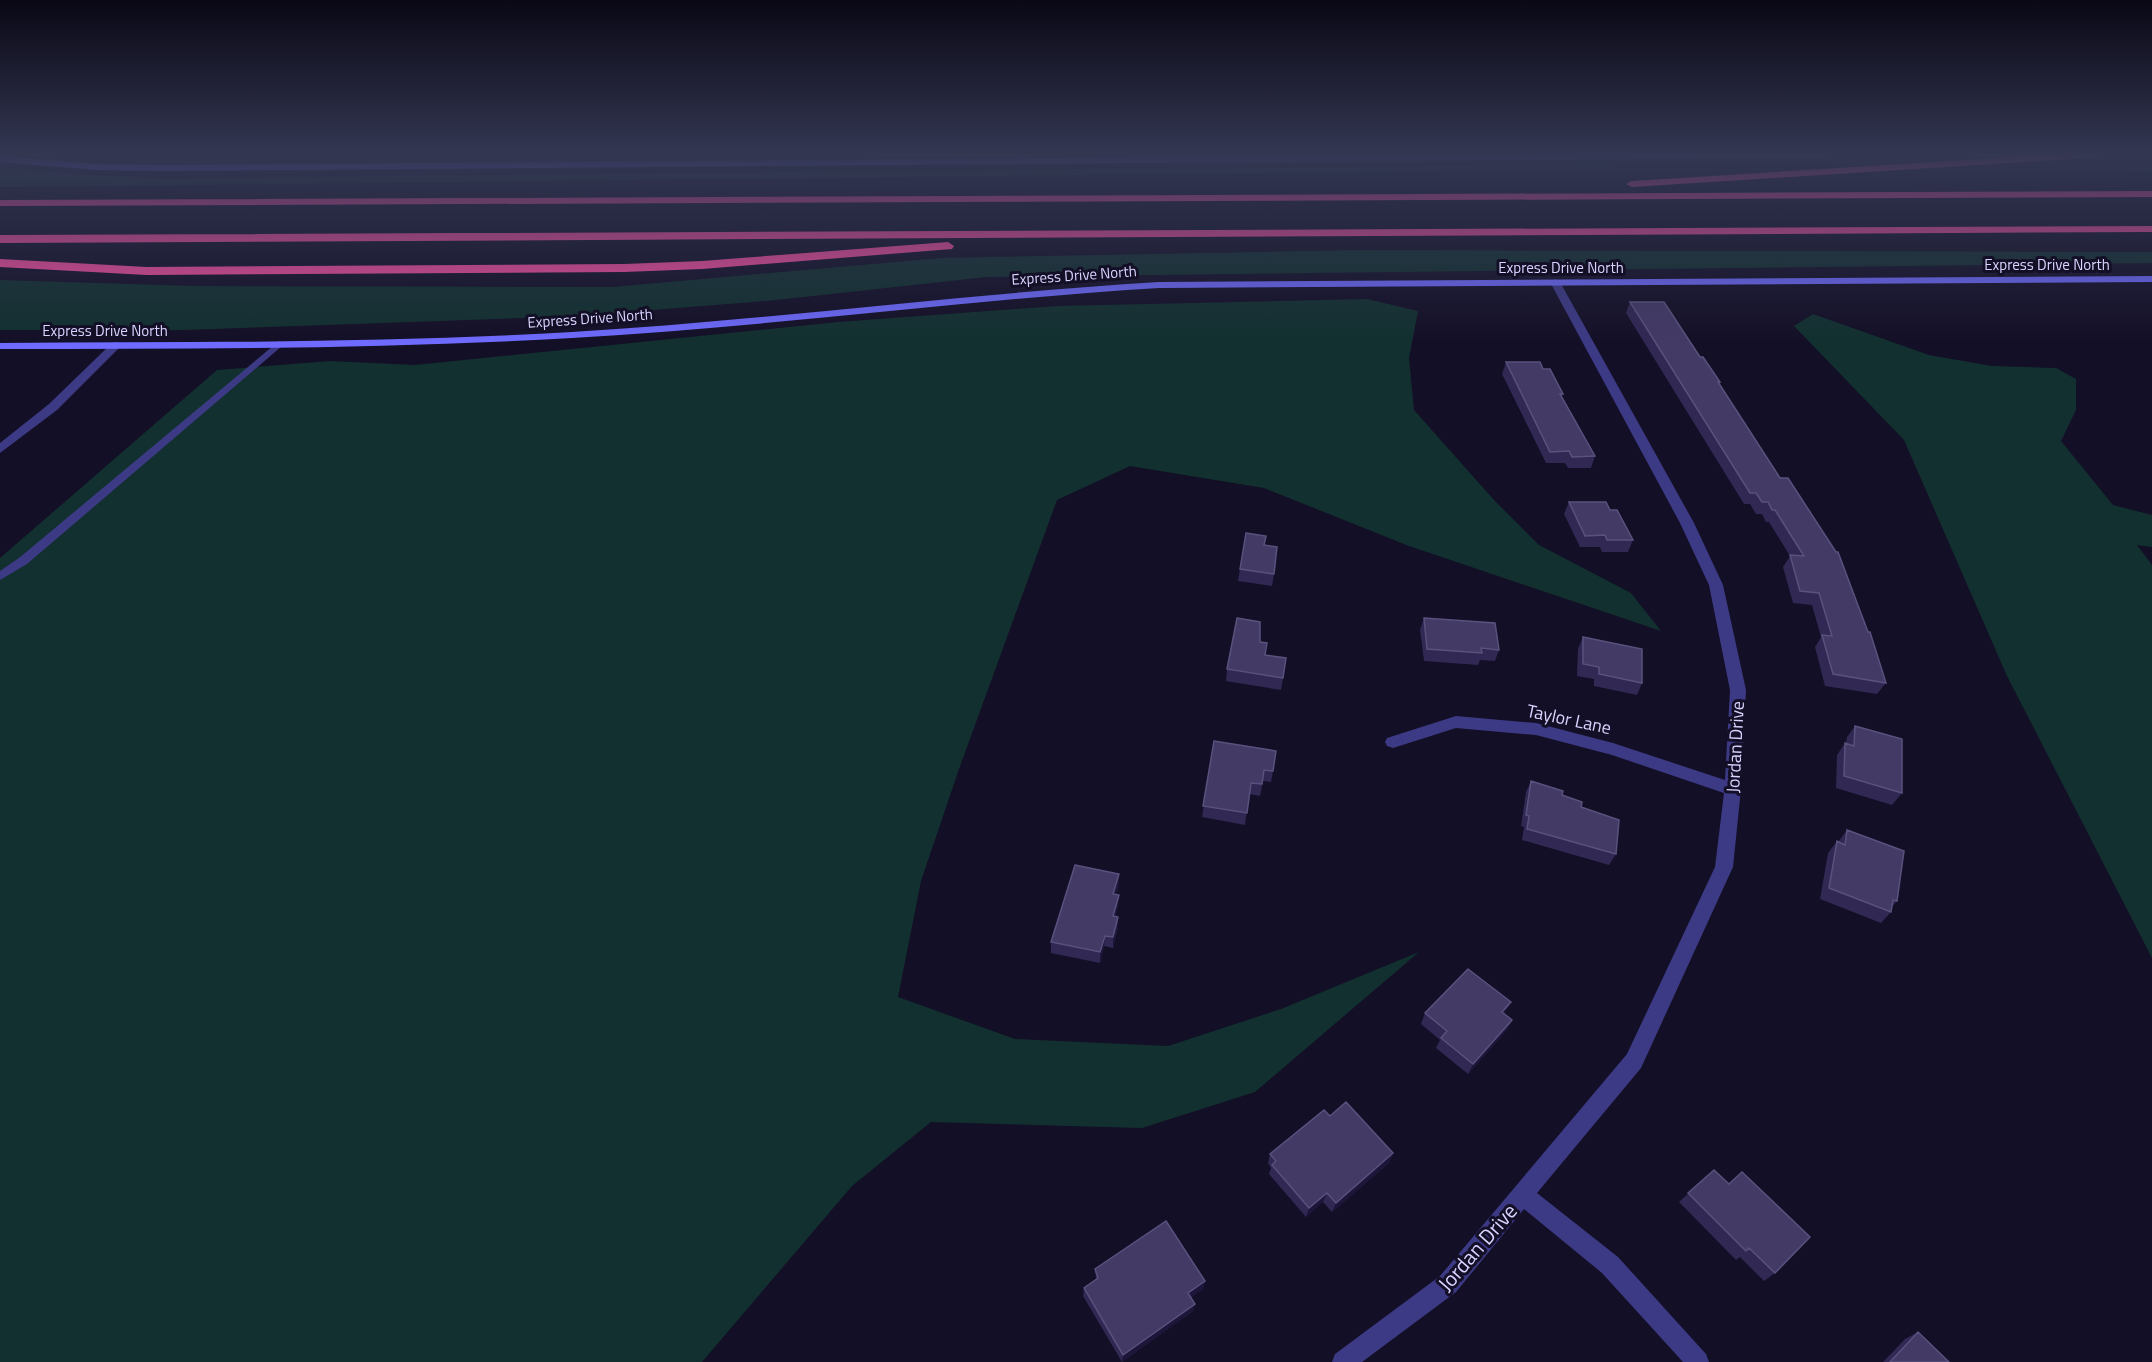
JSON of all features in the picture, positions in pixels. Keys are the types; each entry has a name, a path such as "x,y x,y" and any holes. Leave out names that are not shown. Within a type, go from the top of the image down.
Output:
{"highway":[{"path":"1902,229 2152,239"},
{"path":"0,239 2152,229"},
{"path":"0,263 147,271 667,267 932,247 1075,242 1139,234"}],"main road":[{"name":"Express Drive North","path":"0,346 279,344 573,335 789,318 1014,294 1159,285 2152,279"}],"street":[{"name":"Jordan Drive","path":"1343,1362 1448,1284 1634,1061 1724,867 1733,789 1738,690 1716,585 1688,523 1555,282"},
{"path":"0,449 53,407 116,345"},
{"name":"Taylor Lane","path":"1393,742 1456,722 1536,729 1613,749 1733,789"},
{"name":"Jordan Drive","path":"1523,1195 1610,1265 1698,1362"}],"lane":[{"path":"0,576 23,561 279,344"}],"green space":[{"path":"1358,250 2152,252 2152,263 987,277 776,300 579,316 185,330 0,330 0,280 194,286 612,287 941,258"},
{"path":"1367,299 1418,311 1409,358 1414,410 1494,500 1539,545 1631,593 1661,631 1409,546 1264,488 1130,466 1057,500 959,769 921,881 898,997 1015,1039 1168,1046 1281,1009 1419,952 1255,1092 1142,1128 931,1122 852,1186 702,1362 0,1362 0,558 217,370 330,361 415,365 838,322 1057,306"},
{"path":"1813,314 1929,355 1992,366 2056,368 2076,379 2076,410 2061,441 2113,505 2152,515 2152,547 2137,545 2152,565 2152,958 2007,676 1904,440 1794,326"}],"building":[{"path":"1630,302 1664,302 1700,357 1703,357 1720,382 1718,382 1780,478 1788,478 1838,552 1868,632 1870,632 1886,683 1833,674 1822,635 1832,636 1819,593 1800,591 1790,555 1804,556 1775,510 1772,510 1768,502 1762,502 1756,493 1750,493"},
{"path":"1506,362 1540,362 1543,369 1550,369 1563,394 1560,394 1595,456 1572,457 1569,451 1550,452"},
{"path":"1569,502 1606,502 1610,510 1617,510 1633,540 1607,540 1605,535 1585,536"},
{"path":"1246,533 1266,536 1264,545 1277,547 1274,574 1240,569"},
{"path":"1237,618 1260,622 1260,642 1267,643 1265,655 1286,658 1283,678 1227,669"},
{"path":"1424,618 1495,623 1499,650 1481,648 1482,653 1427,649"},
{"path":"1583,637 1642,649 1642,683 1599,674 1599,667 1583,664"},
{"path":"1855,726 1902,739 1902,793 1844,776 1845,743 1854,746"},
{"path":"1214,741 1276,751 1273,771 1264,770 1262,784 1251,783 1247,813 1203,806"},
{"path":"1531,781 1563,791 1562,795 1582,802 1581,807 1619,820 1616,854 1527,829 1529,816 1526,815"},
{"path":"1847,830 1904,851 1897,901 1893,900 1891,912 1829,888 1837,841 1845,845"},
{"path":"1075,865 1119,874 1113,894 1119,895 1113,916 1118,917 1113,937 1105,936 1100,952 1051,942"},
{"path":"1468,969 1511,1002 1502,1012 1512,1020 1473,1064 1441,1038 1447,1031 1425,1013"},
{"path":"1346,1102 1393,1153 1336,1203 1327,1193 1309,1208 1272,1165 1276,1161 1270,1154 1324,1110 1330,1116"},
{"path":"1714,1170 1729,1184 1742,1172 1810,1237 1775,1273 1749,1248 1746,1251 1688,1193"},
{"path":"1166,1221 1205,1281 1188,1293 1195,1304 1123,1355 1084,1288 1098,1278 1095,1269"},
{"path":"1918,1332 1949,1362 1890,1362"}]}
